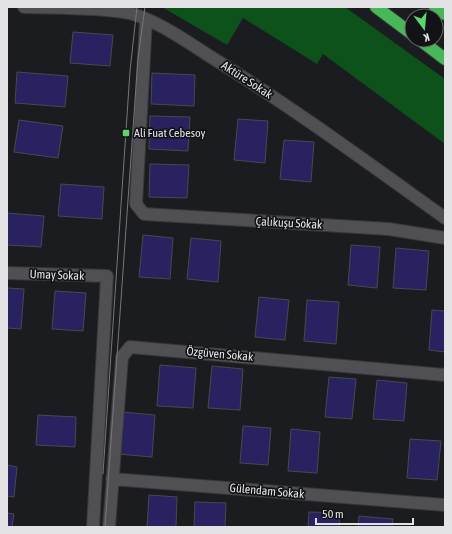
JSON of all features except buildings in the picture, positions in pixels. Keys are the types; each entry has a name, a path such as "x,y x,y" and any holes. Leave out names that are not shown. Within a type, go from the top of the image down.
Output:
{"highway":[{"path":"376,7 404,28"},
{"path":"435,7 445,14"},
{"path":"431,48 445,59"}],"street":[{"name":"Aktüre Sokak","path":"24,7 87,9 130,14 176,35 234,71 353,152 445,218"},
{"name":"Çalıkuşu Sokak","path":"146,20 136,204 144,214 389,229 445,238"},
{"name":"Umay Sokak","path":"7,273 107,276 93,527"},
{"name":"Özgüven Sokak","path":"112,479 122,357 130,347 445,375"},
{"name":"Gülendam Sokak","path":"112,479 445,506"},
{"path":"109,527 112,479"}],"green space":[{"path":"162,7 345,7 445,79 445,144 323,54 317,64 243,18 227,45"}],"tram line":[{"path":"103,474 130,71 137,7"},
{"path":"105,527 138,58 145,7"}],"place":[{"name":"Ali Fuat Cebesoy","path":"126,133"}]}
